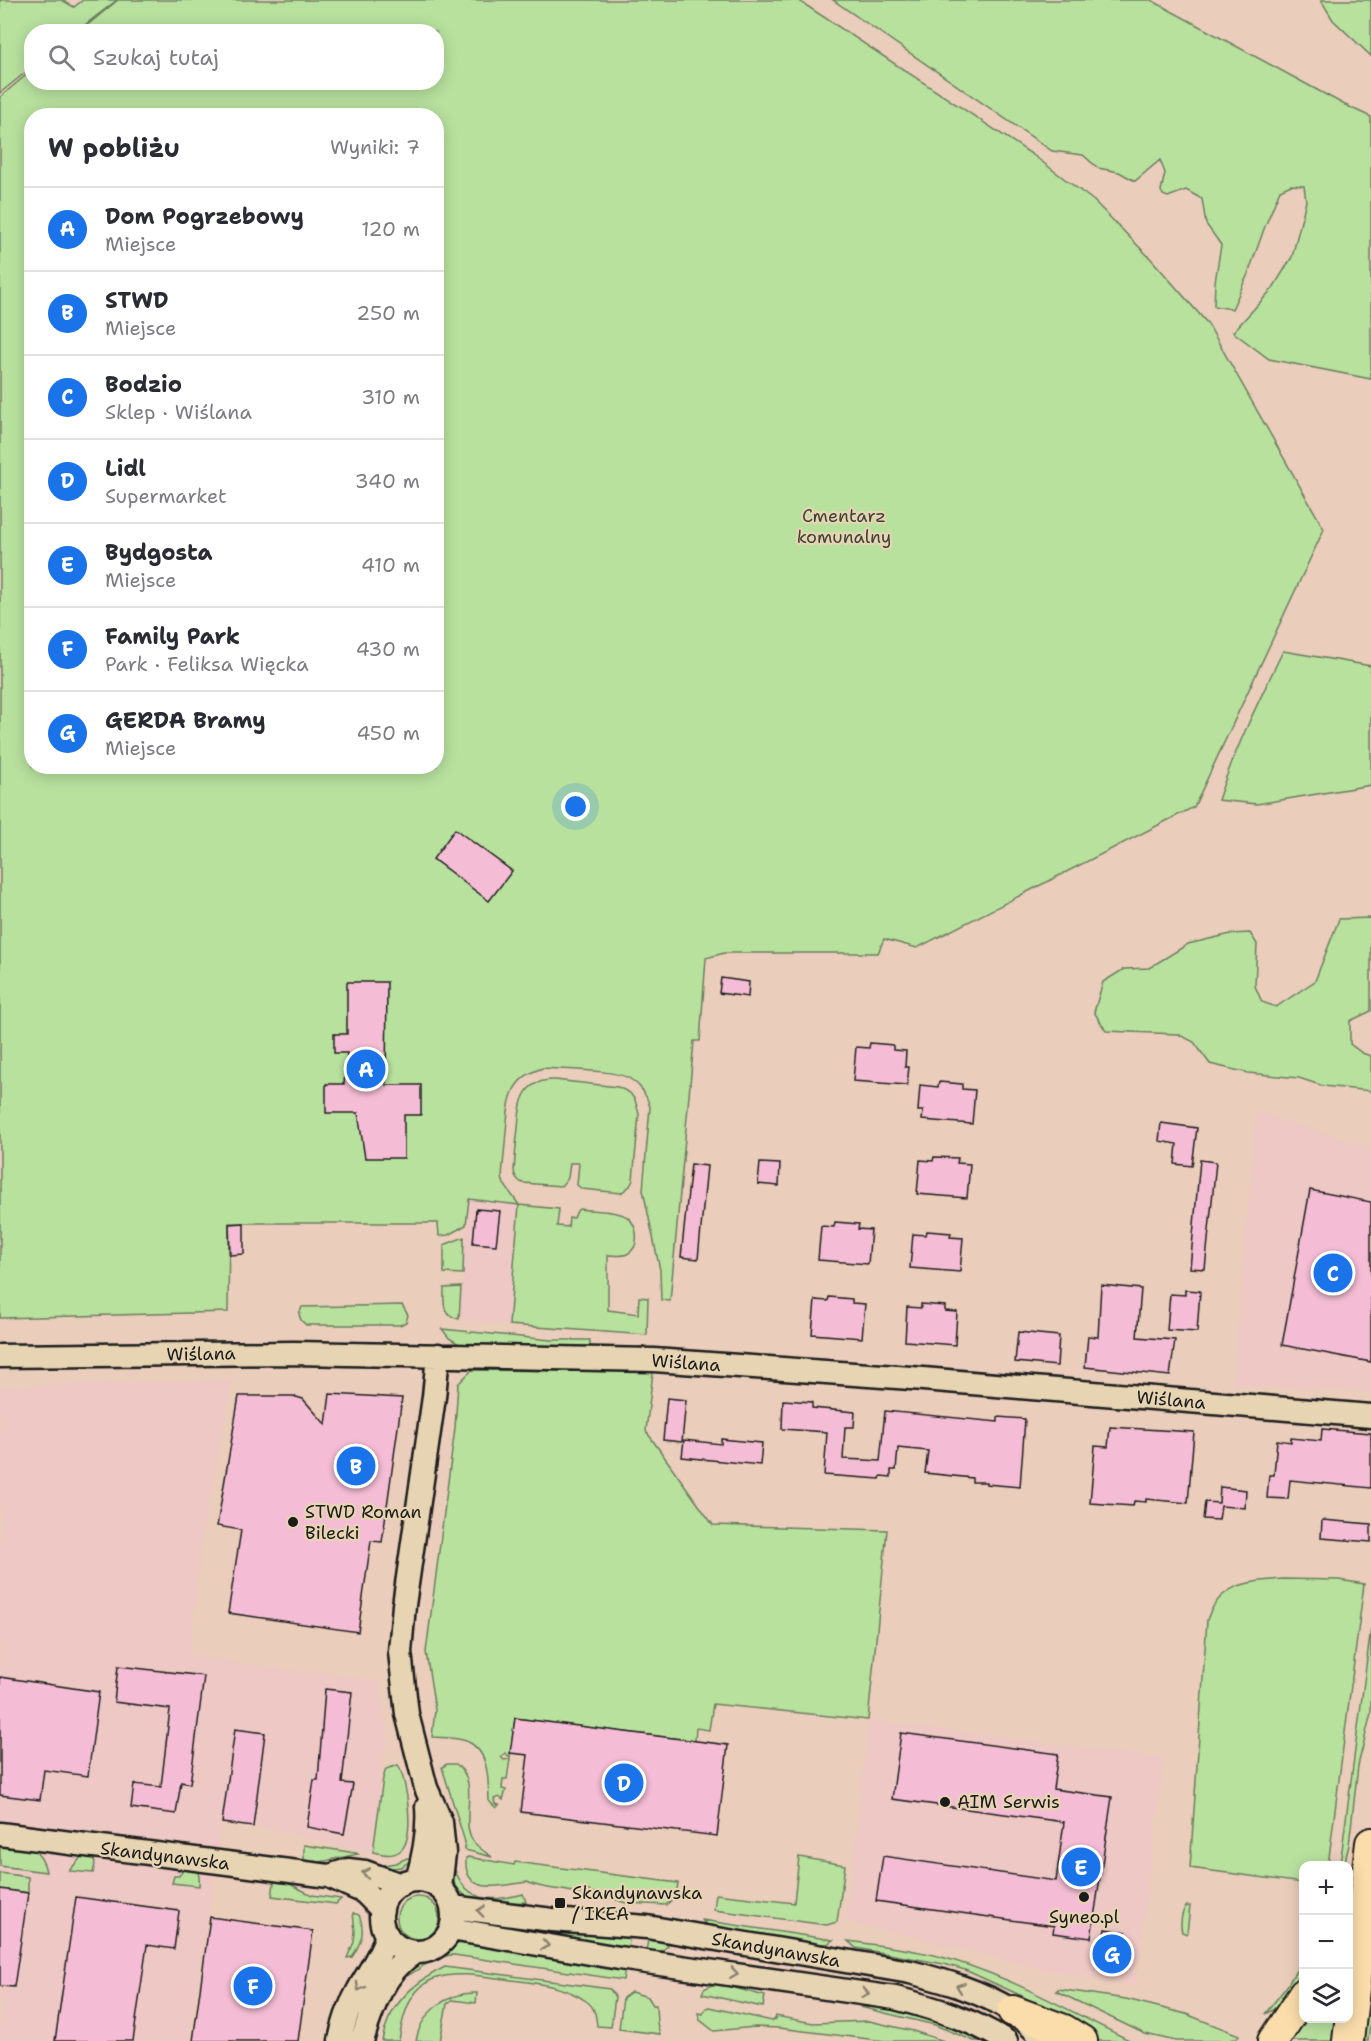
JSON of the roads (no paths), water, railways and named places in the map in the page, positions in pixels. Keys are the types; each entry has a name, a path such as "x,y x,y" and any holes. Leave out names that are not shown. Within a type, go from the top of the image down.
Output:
{"main road":[{"path":"1353,1872 1371,1831"},
{"path":"1348,2041 1371,1844"},
{"path":"1273,2041 1299,2002"},
{"path":"1013,2011 1064,2030 1082,2041"}],"street":[{"name":"Wiślana","path":"0,1356 294,1353 654,1360 911,1378 1371,1416"},
{"path":"426,1788 428,1828 424,1858 409,1883 386,1898 382,1910 382,1922 393,1943 404,1950 415,1952 437,1947 451,1929 453,1918 446,1898 441,1822 426,1788 407,1714 400,1652 404,1605 438,1355"},
{"name":"Skandynawska","path":"0,1834 330,1876 364,1892 382,1910"},
{"name":"Skandynawska","path":"330,1876 348,1870 409,1883"},
{"path":"409,1883 429,1882 446,1898"},
{"name":"Skandynawska","path":"446,1898 552,1920 647,1927 910,1972 964,1988 1013,2011 1046,2041"},
{"name":"Skandynawska","path":"451,1929 619,1958 895,1998 960,2017 1006,2041"},
{"path":"340,2041 344,2021 358,1991 384,1947 387,1935"},
{"path":"362,2041 372,2010 387,1979 403,1960 415,1952"}],"place":[{"name":"Dom Pogrzebowy","path":"366,1069"},
{"name":"Bodzio","path":"1333,1273"},
{"name":"STWD","path":"356,1466"},
{"name":"STWD Roman Bilecki","path":"293,1522"},
{"name":"Lidl","path":"624,1783"},
{"name":"AIM Serwis","path":"945,1802"},
{"name":"Bydgosta","path":"1081,1867"},
{"name":"Syneo.pl","path":"1084,1897"},
{"name":"Skandynawska / IKEA","path":"560,1903"},
{"name":"GERDA Bramy","path":"1112,1954"},
{"name":"Family Park","path":"253,1986"}],"park label":[{"name":"Cmentarz komunalny","path":"844,526"}]}
